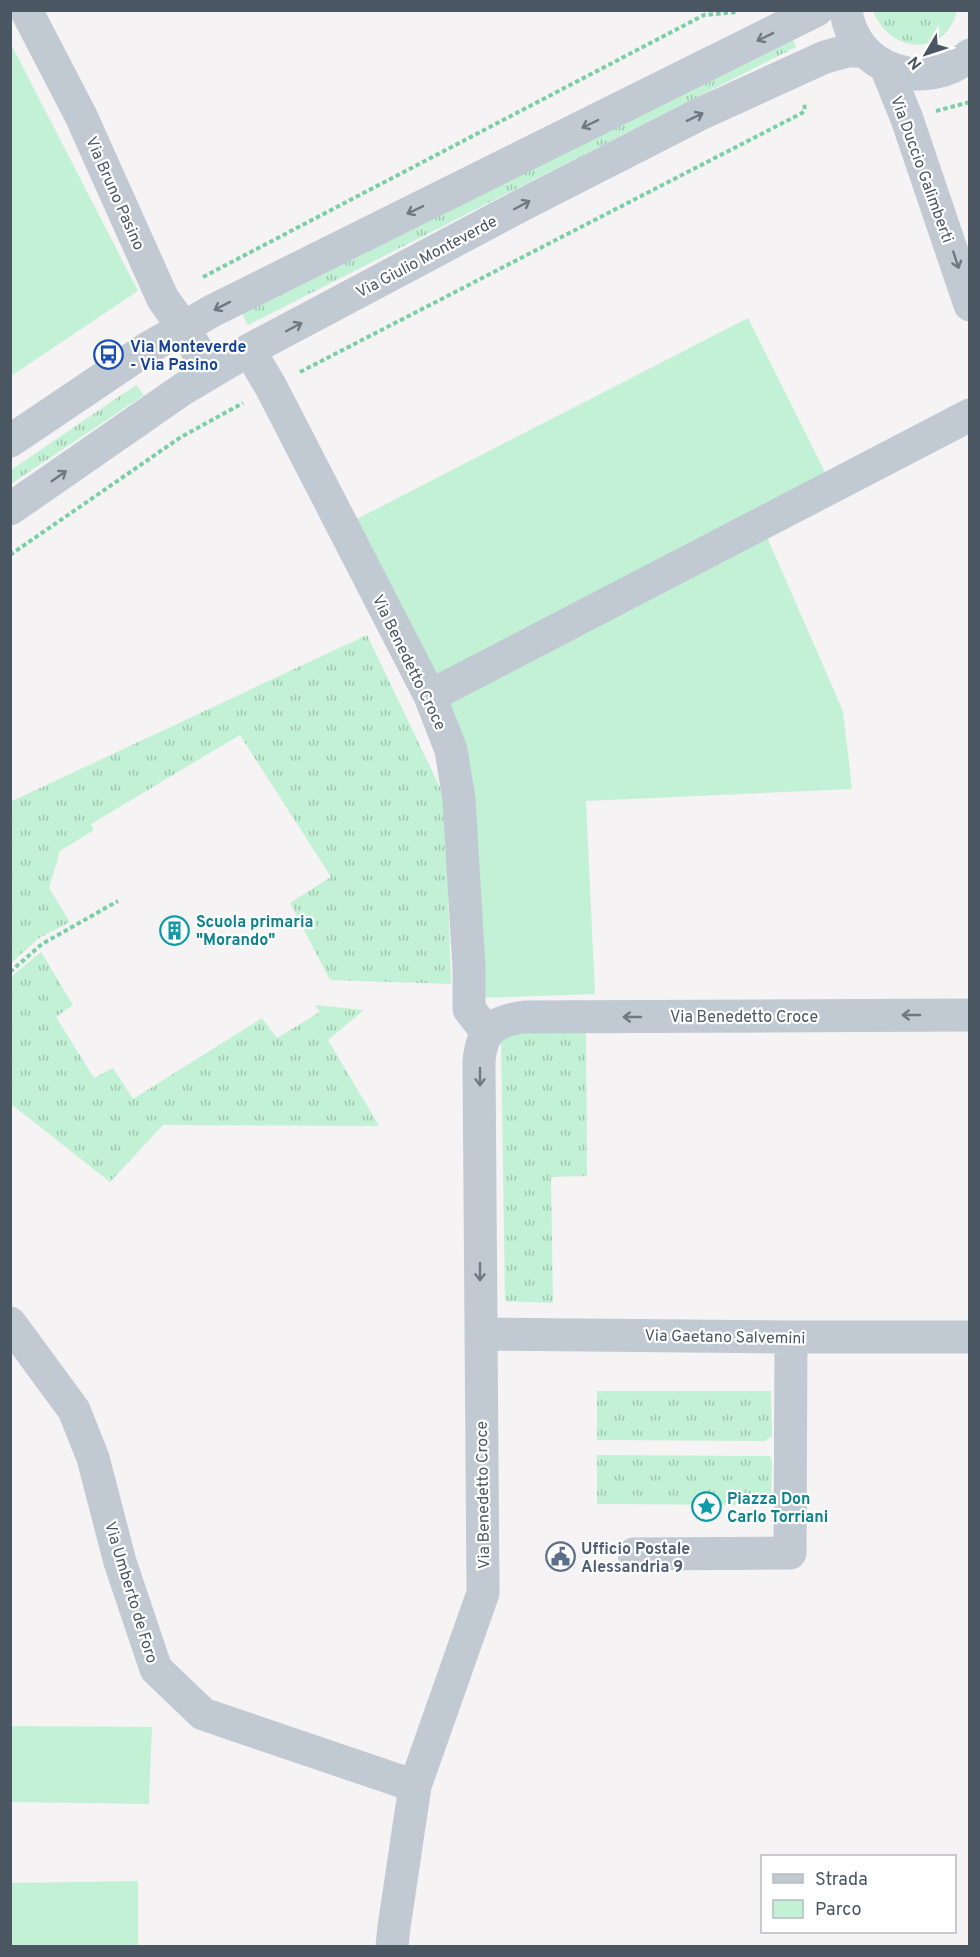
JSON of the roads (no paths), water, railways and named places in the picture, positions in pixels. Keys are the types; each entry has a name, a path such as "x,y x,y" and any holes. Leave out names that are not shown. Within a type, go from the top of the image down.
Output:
{"street":[{"name":"Via Bruno Pasino","path":"26,10 81,116 163,299 184,328 210,373"},
{"path":"10,441 148,348 227,304 817,10"},
{"name":"Via Duccio Galimberti","path":"846,10 852,30 875,59 914,140 969,305"},
{"name":"Via Giulio Monteverde","path":"10,509 183,389 210,373 522,205 700,114 825,57 847,51 875,59 909,74 934,74 957,65 969,56"},
{"name":"Via Benedetto Croce","path":"249,351 271,387 430,696 451,750 459,799 469,968 469,1009 487,1032"},
{"path":"430,696 969,415"},
{"name":"Via Benedetto Croce","path":"392,1947 415,1786 483,1593 480,1062 481,1044 487,1032 506,1020 524,1017 969,1015"},
{"name":"Via Umberto de Foro","path":"10,1323 74,1410 93,1458 120,1562 156,1669 203,1714 415,1786"},
{"name":"Via Gaetano Salvemini","path":"481,1334 969,1336"},
{"path":"634,1554 790,1553 791,1337"}],"place":[{"name":"Via Monteverde - Via Pasino","path":"109,355"},
{"name":"Scuola primaria \"Morando\"","path":"175,930"},
{"name":"Piazza Don Carlo Torriani","path":"706,1507"},
{"name":"Ufficio Postale Alessandria 9","path":"560,1557"}]}
